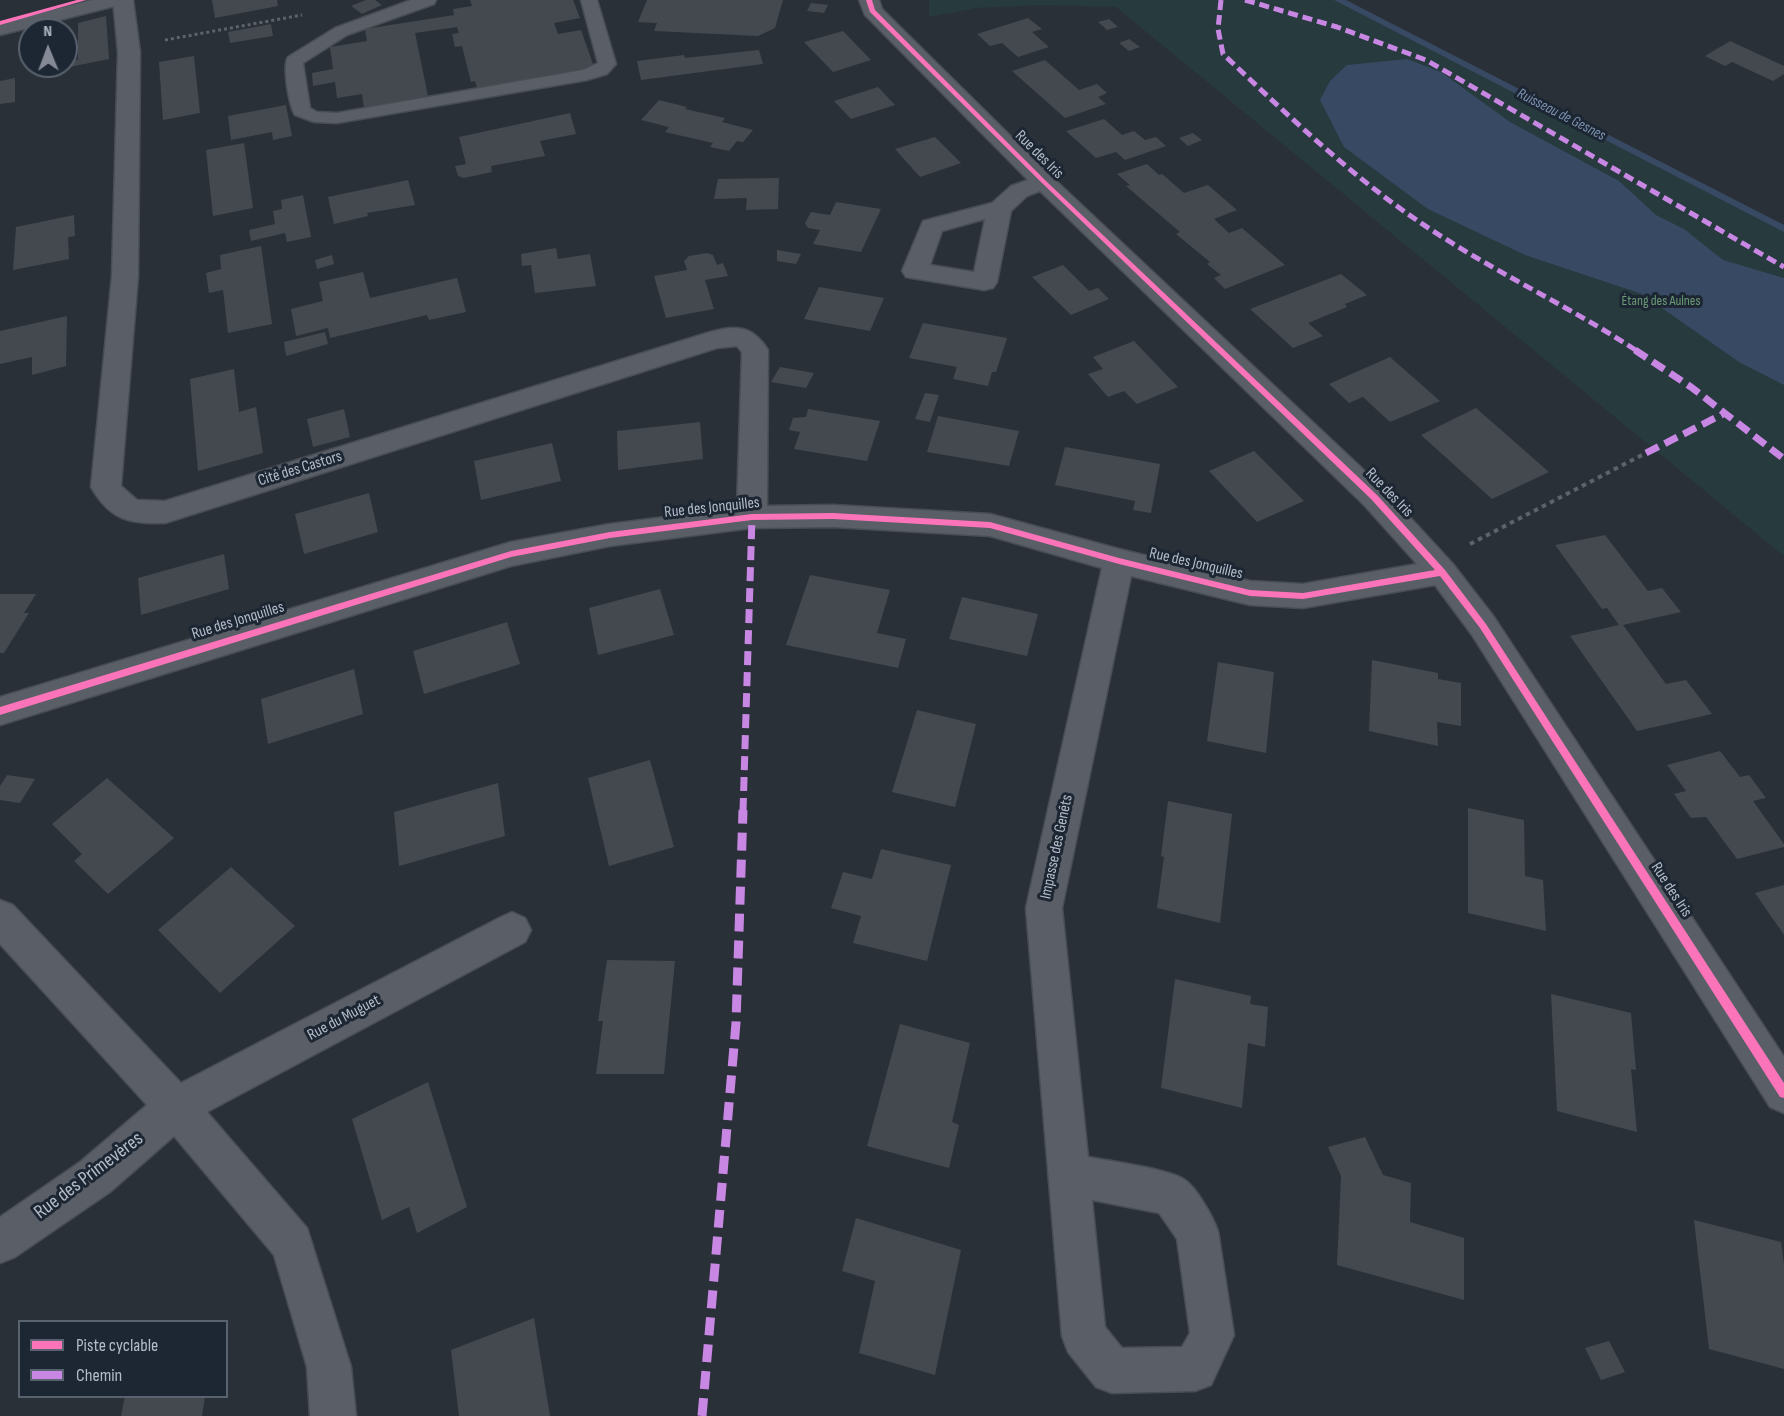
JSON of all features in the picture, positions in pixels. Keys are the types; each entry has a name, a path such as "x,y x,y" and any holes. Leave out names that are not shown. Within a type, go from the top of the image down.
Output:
{"street":[{"path":"0,29 116,0"},
{"path":"123,0 129,49"},
{"name":"Rue des Iris","path":"869,0 872,11 1044,182 1374,497 1442,572 1483,626 1784,1093"},
{"name":"Cité des Castors","path":"129,49 125,276 106,488 115,502 137,513 165,512 716,339 743,337 755,350 752,517"},
{"path":"1000,208 1019,192 1044,182"},
{"name":"Rue des Jonquilles","path":"0,711 511,554 610,534 752,517 833,516 990,525 1119,561 1250,593 1303,596 1442,572"},
{"name":"Impasse des Genêts","path":"1068,1174 1171,1195 1197,1231 1212,1335 1195,1368 1112,1371 1084,1336 1068,1174 1044,908 1119,561"},
{"path":"0,917 176,1107 292,1242 328,1366 333,1416"},
{"name":"Rue du Muguet","path":"176,1107 512,930"},
{"name":"Rue des Primevères","path":"0,1242 95,1177 176,1107"}],"lane":[{"path":"428,0 352,28 306,51 294,61 302,111 314,117 338,118 587,75 602,70 607,64 589,0"}],"path":[{"path":"129,49 320,12 333,14 352,28"},
{"path":"1442,572 1464,547 1646,453"}],"green space":[{"name":"Étang des Aulnes","path":"929,0 1339,0 1784,229 1784,556 1116,7 1044,5 976,8 929,17"}],"water":[{"name":"Étang des Aulnes","path":"1407,59 1441,72 1510,122 1619,181 1656,215 1684,229 1723,260 1784,278 1784,385 1739,362 1642,294 1525,255 1428,209 1344,147 1320,100 1330,81 1347,65"}],"building":[{"path":"212,0 277,0 278,6 215,18"},
{"path":"366,0 375,0 382,5 362,14 351,6"},
{"path":"470,0 573,0 580,18 554,23 558,34 581,30 594,67 477,88 475,81 471,82 462,46 455,47 452,34 459,33 457,27 415,33 428,96 364,108 362,94 337,98 335,82 313,86 312,73 333,69 330,47 367,41 365,29 454,15 453,9 472,6"},
{"path":"647,0 783,0 775,28 758,36 654,31 657,23 638,22"},
{"path":"811,3 828,5 824,13 807,11"},
{"path":"106,16 109,59 78,65 78,23"},
{"path":"1028,18 1042,29 1032,32 1049,47 1018,57 1002,43 990,46 977,34"},
{"path":"1109,19 1118,27 1107,30 1098,22"},
{"path":"271,24 273,36 230,43 228,32"},
{"path":"843,31 871,60 833,72 804,42"},
{"path":"1129,39 1140,47 1129,51 1119,43"},
{"path":"1730,41 1784,66 1784,74 1773,81 1732,62 1725,66 1705,56"},
{"path":"759,50 763,64 641,80 637,61 684,55 685,58"},
{"path":"194,56 200,113 163,120 159,62"},
{"path":"1045,60 1079,90 1097,84 1107,93 1098,97 1106,104 1065,118 1012,71"},
{"path":"15,78 15,102 0,104 0,81"},
{"path":"878,87 895,105 851,119 834,101"},
{"path":"659,100 687,107 685,109 725,118 722,122 753,130 743,142 737,141 729,151 710,147 713,143 665,132 669,127 641,120"},
{"path":"286,105 292,136 273,140 272,132 231,140 228,116"},
{"path":"570,113 576,134 540,141 545,156 491,166 492,172 464,178 458,176 455,166 466,164 459,137"},
{"path":"1104,119 1122,135 1134,131 1145,140 1156,137 1166,146 1125,160 1116,152 1096,158 1066,131"},
{"path":"1193,133 1202,140 1188,146 1179,138"},
{"path":"935,137 961,163 920,177 895,149"},
{"path":"244,143 253,208 213,216 206,150"},
{"path":"1147,164 1184,193 1208,185 1237,210 1214,219 1229,233 1242,228 1285,265 1225,289 1214,278 1221,275 1207,264 1210,262 1176,234 1180,232 1126,186 1130,185 1117,174"},
{"path":"779,178 778,209 746,210 747,198 714,199 718,179"},
{"path":"408,180 415,205 367,213 368,216 334,224 328,197"},
{"path":"303,195 311,237 287,242 285,233 251,241 249,230 275,224 273,211 282,209 281,200"},
{"path":"836,202 881,209 861,252 813,244 820,230 808,228 805,223 811,212 830,215"},
{"path":"74,215 75,236 68,237 69,259 13,270 16,227"},
{"path":"261,246 272,324 228,333 223,290 209,293 206,273 221,269 220,255"},
{"path":"556,248 558,259 590,254 596,286 535,293 531,265 522,266 521,254"},
{"path":"777,250 801,254 796,264 777,261"},
{"path":"707,253 713,255 717,265 723,263 728,276 705,280 714,309 666,318 654,276 687,270 684,261 689,256"},
{"path":"332,255 334,264 317,269 315,260"},
{"path":"1063,265 1089,291 1098,288 1109,299 1071,315 1032,277"},
{"path":"363,272 370,298 457,278 466,312 429,320 427,315 330,338 328,328 296,336 291,309 323,301 319,282"},
{"path":"1341,274 1367,295 1345,304 1347,307 1308,323 1323,336 1293,348 1250,309"},
{"path":"819,287 884,298 870,331 804,319"},
{"path":"67,316 66,366 32,375 32,357 0,364 0,331"},
{"path":"923,323 1007,338 996,372 992,372 988,386 953,379 957,367 909,358"},
{"path":"325,332 328,344 286,356 284,342"},
{"path":"1134,341 1178,387 1137,404 1124,391 1108,397 1088,374 1103,369 1093,357"},
{"path":"1390,357 1440,401 1390,422 1363,397 1349,403 1329,384"},
{"path":"780,367 814,373 806,388 771,382"},
{"path":"234,369 239,412 256,407 263,453 198,471 190,379"},
{"path":"925,393 939,395 930,422 915,419"},
{"path":"1476,408 1549,472 1492,499 1421,435"},
{"path":"344,409 350,437 313,447 307,419"},
{"path":"808,409 880,421 867,461 794,449 800,432 789,430 793,418 806,417"},
{"path":"938,416 1019,431 1009,466 927,452"},
{"path":"700,422 703,459 618,470 617,431"},
{"path":"552,443 561,481 481,500 474,461"},
{"path":"1065,447 1160,464 1151,513 1133,510 1135,501 1055,485"},
{"path":"1254,451 1304,501 1257,522 1209,471"},
{"path":"369,493 378,532 304,554 295,514"},
{"path":"1605,535 1648,591 1662,588 1681,612 1623,625 1666,684 1686,680 1712,714 1637,731 1570,636 1619,625 1607,608 1602,609 1555,545"},
{"path":"224,554 229,589 141,615 138,578"},
{"path":"810,575 890,590 877,633 906,639 898,668 786,645"},
{"path":"660,589 674,635 598,655 589,608"},
{"path":"0,594 36,594 24,613 29,613 4,653 0,653"},
{"path":"962,597 1038,614 1027,656 949,639"},
{"path":"507,622 520,664 424,694 413,651"},
{"path":"1372,660 1438,673 1438,679 1461,683 1461,726 1437,722 1438,746 1369,731"},
{"path":"1218,662 1274,672 1266,753 1207,741"},
{"path":"354,669 363,714 268,744 261,699"},
{"path":"917,710 976,724 955,807 892,792"},
{"path":"1720,751 1740,777 1749,775 1766,798 1753,801 1784,847 1737,859 1706,817 1691,818 1674,794 1686,791 1667,765"},
{"path":"650,760 674,847 609,866 588,778"},
{"path":"7,775 35,779 20,803 0,800 0,786"},
{"path":"107,778 174,838 108,894 74,861 82,854 52,824"},
{"path":"498,783 505,836 399,866 394,812"},
{"path":"1168,801 1232,814 1220,923 1157,908"},
{"path":"1468,808 1524,820 1525,876 1543,880 1546,931 1468,913"},
{"path":"881,849 951,865 927,961 853,943 861,916 831,908 843,872 872,879"},
{"path":"231,867 295,926 220,993 158,930"},
{"path":"1784,885 1784,935 1755,893"},
{"path":"607,960 675,961 664,1074 596,1074 603,1021 598,1021"},
{"path":"1175,979 1251,996 1250,1004 1268,1007 1265,1047 1248,1043 1242,1108 1161,1088"},
{"path":"1551,994 1631,1013 1636,1070 1631,1069 1637,1132 1557,1111"},
{"path":"900,1024 970,1043 952,1122 959,1125 949,1168 867,1146"},
{"path":"428,1082 467,1207 417,1233 409,1207 382,1220 352,1119"},
{"path":"1365,1137 1383,1175 1411,1183 1410,1222 1464,1238 1464,1300 1337,1265 1341,1176 1328,1147"},
{"path":"856,1218 961,1250 935,1375 859,1353 875,1281 842,1271"},
{"path":"1694,1220 1781,1242 1784,1265 1784,1369 1709,1349"},
{"path":"534,1318 550,1416 459,1416 451,1350"},
{"path":"1609,1341 1625,1372 1601,1380 1585,1348"},
{"path":"125,1398 205,1398 202,1416 121,1416"}],"waterway":[{"name":"Ruisseau de Gesnes","path":"1339,0 1784,229"}],"marked path":[{"path":"1221,0 1218,29 1223,54 1337,161 1443,238 1596,324 1691,387 1784,459"},
{"path":"1245,0 1337,27 1426,60 1784,267"},
{"path":"1646,453 1725,413"},
{"path":"702,1416 736,1023 752,517"}],"cycle path":[{"path":"0,23 83,0"},
{"path":"869,0 872,11 1044,182 1374,497 1442,572 1483,626 1784,1093"},
{"path":"0,711 511,554 610,535 752,517 833,516 990,525 1119,561 1250,593 1303,596 1442,572"}]}
